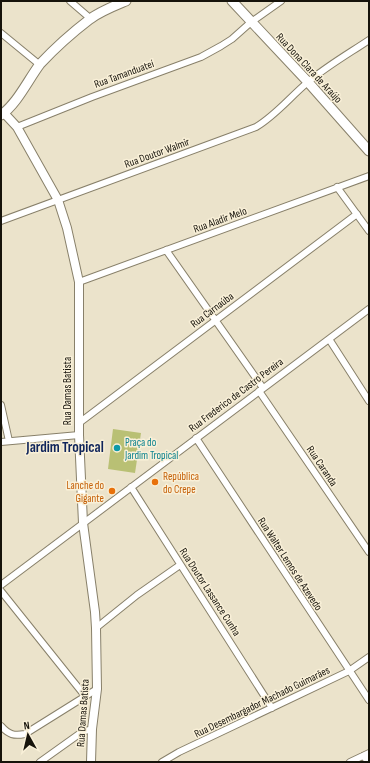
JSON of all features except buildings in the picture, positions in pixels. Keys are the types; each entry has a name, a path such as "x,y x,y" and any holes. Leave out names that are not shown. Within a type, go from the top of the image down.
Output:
{"main road":[{"path":"2,113 17,97 40,65 56,48 91,18 126,1"},
{"name":"Rua Dona Clara de Araújo","path":"232,1 250,22 308,82 369,151"}],"street":[{"path":"70,1 91,18"},
{"name":"Rua Tamanduateí","path":"17,127 201,57 221,46 250,22 281,1"},
{"path":"1,33 40,65"},
{"name":"Rua Doutor Walmir","path":"1,221 256,127 274,115 308,82 332,64 369,40"},
{"path":"2,113 17,127"},
{"name":"Rua Damas Batista","path":"17,127 58,200 67,228 79,282 79,435 83,523 96,628 97,689 92,729 91,762"},
{"name":"Rua Aladir Melo","path":"79,282 369,176"},
{"path":"337,187 369,231"},
{"name":"Rua Carnaúba","path":"79,423 357,214"},
{"name":"Rua Caranda","path":"166,250 215,320 369,552"},
{"name":"Rua Frederico de Castro Pereira","path":"1,585 369,309"},
{"path":"329,339 369,401"},
{"path":"1,405 9,441"},
{"path":"1,442 79,435"},
{"name":"Rua Walter Lemos de Azevedo","path":"196,438 369,700"},
{"name":"Rua Doutor Lassance Cunha","path":"131,487 272,708"},
{"path":"96,628 137,595 180,565"},
{"path":"1,591 85,696"},
{"name":"Rua Desembargador Machado Guimarães","path":"162,762 179,752 349,671 369,657"},
{"path":"1,726 12,736 25,734 97,689"},
{"path":"40,762 82,732 92,729"},
{"path":"350,762 366,754 369,762"}],"green space":[{"path":"113,429 141,433 135,473 108,469"}],"place":[{"name":"Praça do Jardim Tropical","path":"117,448"},
{"name":"República do Crepe","path":"155,482"},
{"name":"Lanche do Gigante","path":"112,491"}],"district":[{"name":"Jardim Tropical","path":"65,447"}]}
